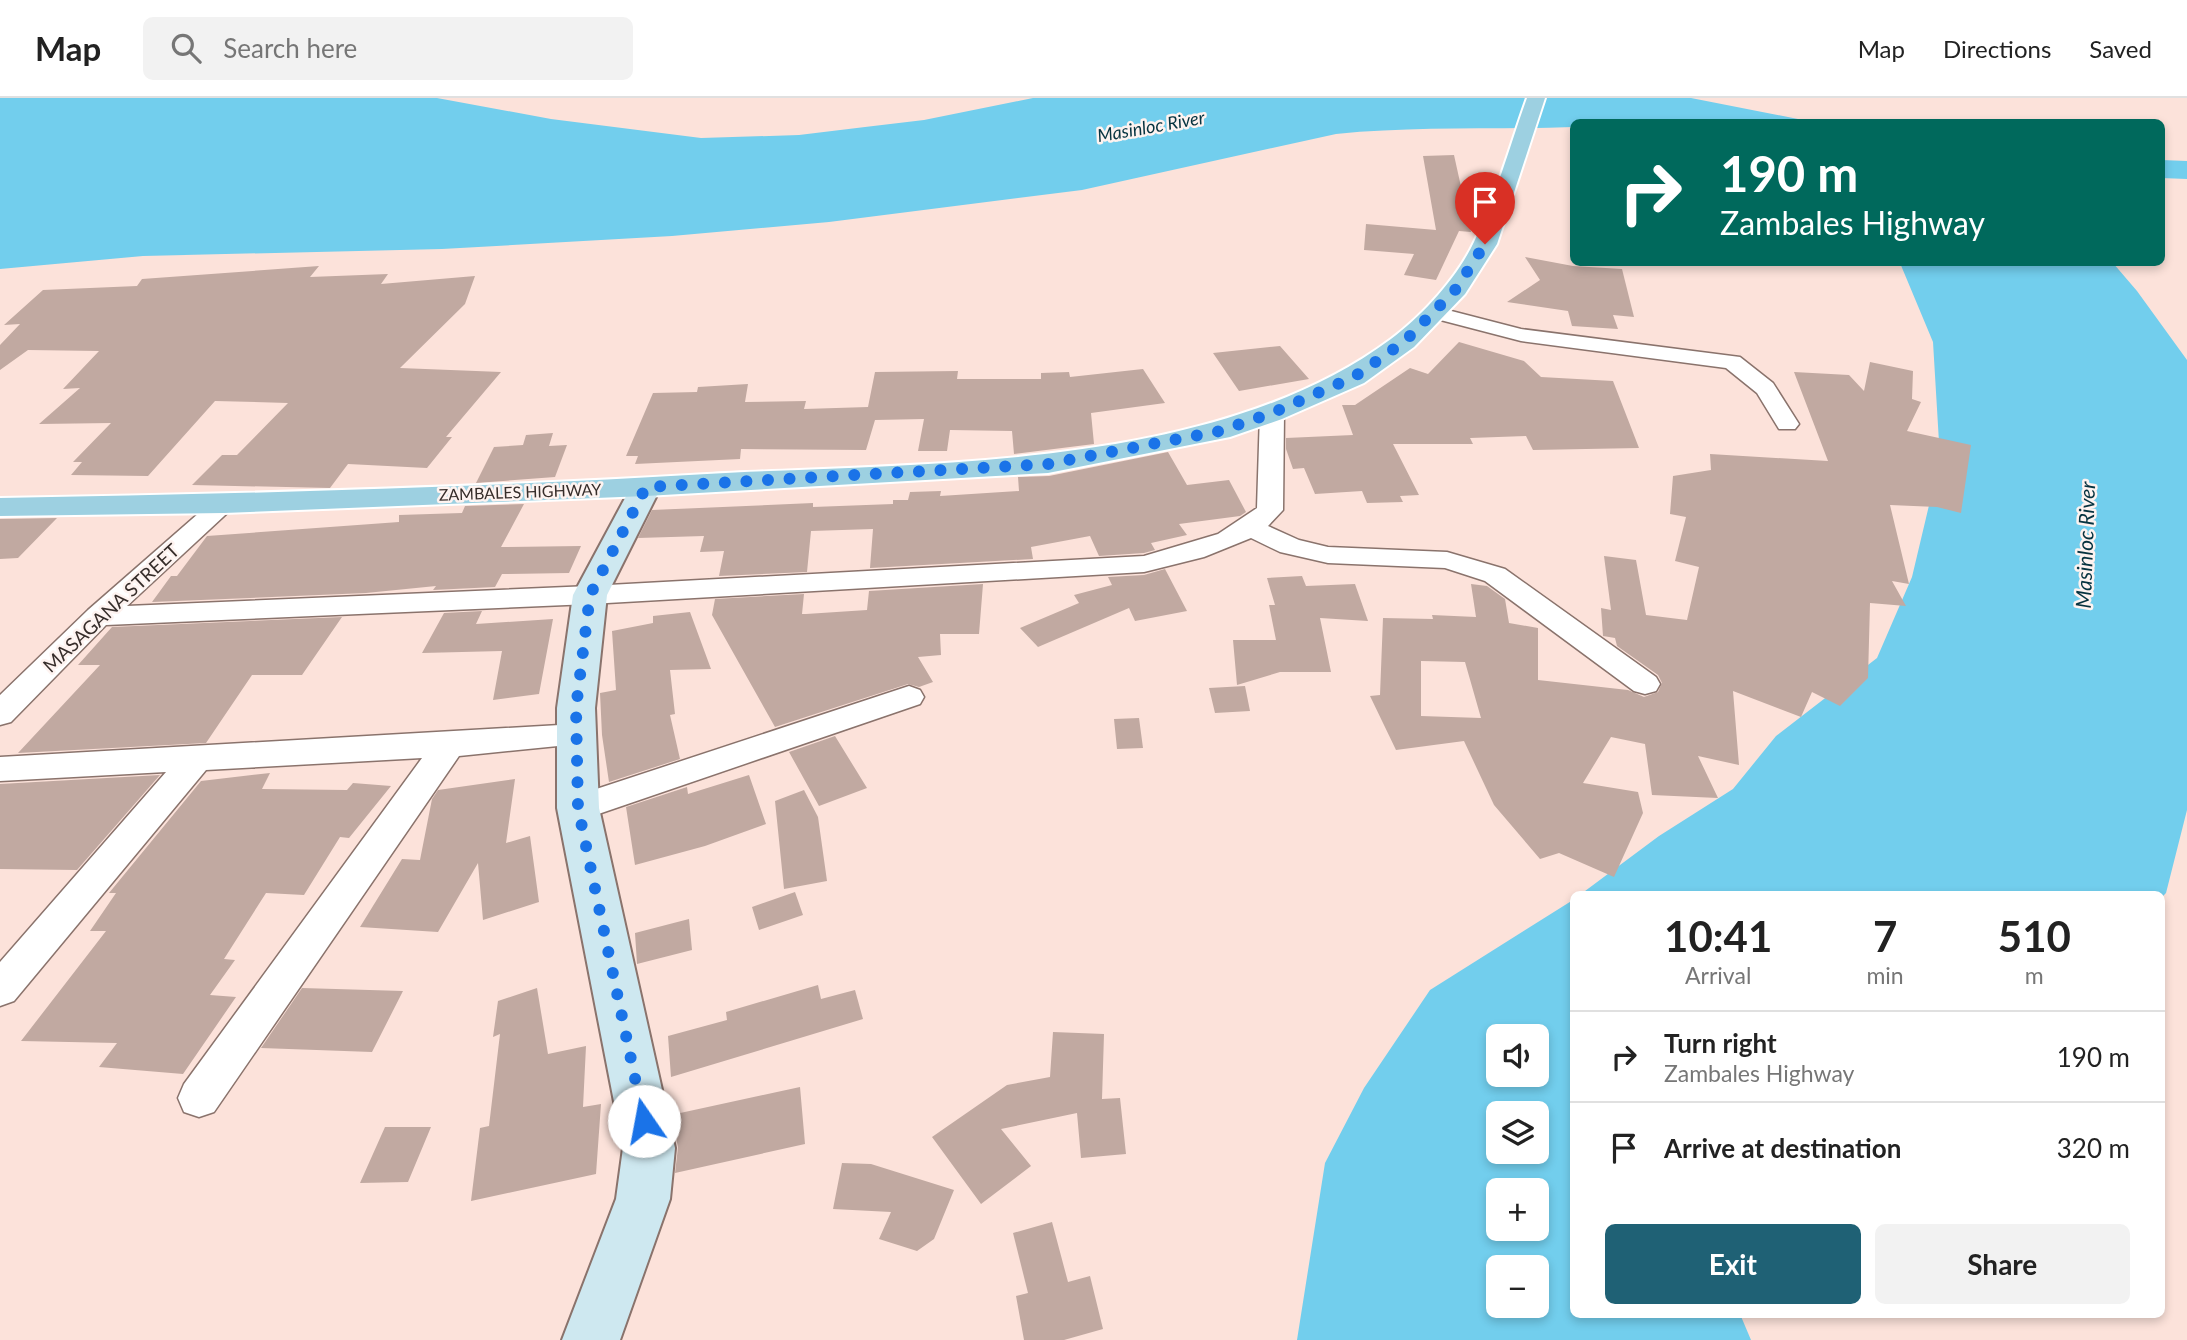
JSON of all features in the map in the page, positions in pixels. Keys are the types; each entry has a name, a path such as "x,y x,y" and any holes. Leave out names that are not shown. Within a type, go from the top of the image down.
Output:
{"main road":[{"name":"ZAMBALES HIGHWAY","path":"0,507 224,504 646,487 1048,464 1220,431 1272,413 1354,377 1405,341 1456,289 1485,244 1536,98"}],"street":[{"path":"1432,312 1521,335 1732,362 1751,371 1769,390 1787,424"},
{"path":"98,616 590,595 1144,564 1185,556 1252,528 1270,510 1272,413"},
{"path":"591,1340 643,1199 649,1148 578,808 576,708 590,595 646,487"},
{"name":"MASAGANA STREET","path":"0,714 98,616 224,504"},
{"path":"1252,528 1290,546 1328,555 1412,556 1447,560 1495,575 1645,684"},
{"path":"578,808 909,697"},
{"path":"0,769 449,746 577,735"},
{"path":"199,1098 449,746"},
{"path":"0,989 196,759"}],"water":[{"name":"Masinloc River","path":"0,98 437,98 551,119 701,138 799,135 924,120 1033,98 1691,98 1798,119 1570,119 1570,127 1425,129 1336,134 1082,190 829,222 672,236 442,249 143,256 0,269"},
{"name":"Masinloc River","path":"1901,266 2116,266 2187,360 2187,810 2166,893 1585,891 1659,836 1733,789 1776,736 1877,658 1912,577 1940,459 1933,342"},
{"path":"1570,902 1570,1318 1742,1318 1751,1340 1297,1340 1325,1163 1364,1088 1430,990"}],"building":[{"path":"1454,155 1471,232 1459,231 1436,280 1404,275 1414,254 1364,250 1366,224 1436,230 1423,156"},
{"path":"1525,257 1570,266 1622,269 1634,317 1613,315 1618,329 1572,326 1568,311 1507,302 1540,280"},
{"path":"319,266 310,277 388,274 381,284 475,276 465,304 400,368 501,372 446,437 452,437 427,468 348,464 330,488 192,485 222,455 237,455 288,403 215,401 148,476 71,475 82,462 73,462 111,423 39,424 80,388 63,389 99,351 28,350 0,370 0,345 20,324 4,325 43,290 137,286 142,279"},
{"path":"1459,342 1524,361 1541,377 1613,381 1639,448 1533,450 1526,436 1470,438 1473,444 1393,444 1419,495 1400,496 1403,502 1367,503 1362,491 1315,494 1304,468 1293,469 1286,449 1286,438 1353,435 1342,405 1355,405 1410,368 1428,374"},
{"path":"1280,346 1309,379 1239,391 1213,353"},
{"path":"1870,362 1913,371 1912,399 1921,402 1907,431 1971,445 1961,513 1937,507 1890,505 1909,584 1892,581 1906,606 1870,603 1868,678 1840,706 1812,692 1801,717 1733,691 1739,765 1698,756 1718,798 1652,795 1645,744 1611,737 1583,783 1638,792 1643,813 1614,877 1559,853 1540,859 1494,805 1464,741 1396,750 1370,696 1380,695 1383,618 1433,619 1432,615 1476,617 1471,584 1487,586 1505,599 1509,623 1538,628 1538,680 1628,690 1644,697 1658,692 1662,683 1658,675 1617,646 1615,638 1603,636 1601,608 1611,610 1604,556 1636,560 1646,615 1687,620 1699,567 1675,561 1686,517 1670,514 1673,476 1711,470 1710,454 1828,461 1794,372 1849,375 1864,391","holes":["1421,661 1465,662 1481,718 1421,716"]},
{"path":"1143,369 1165,403 1091,413 1094,444 1014,454 1012,431 950,430 947,451 918,451 924,419 875,420 866,450 741,449 740,459 635,464 638,456 626,456 653,393 697,392 698,387 748,384 745,402 806,401 804,409 868,407 875,372 958,371 957,379 1041,379 1041,373 1069,372 1070,377"},
{"path":"553,433 549,446 567,445 555,477 476,483 494,447 523,445 526,435"},
{"path":"1168,452 1187,485 1229,480 1246,512 1240,516 1179,524 1187,535 1151,543 1155,550 1144,553 1099,556 1090,536 1031,547 1033,559 870,568 873,529 811,531 807,572 719,576 724,551 700,552 704,536 638,538 652,510 813,503 813,507 893,504 893,500 908,500 910,492 941,491 940,496 1019,491 1018,477 1049,476"},
{"path":"524,504 501,547 581,546 569,573 502,574 495,587 433,590 436,586 366,593 152,602 171,576 177,576 207,536 399,522 399,515 462,513 465,506"},
{"path":"57,518 18,558 0,559 0,519"},
{"path":"1165,569 1187,611 1135,621 1129,608 1038,647 1020,628 1079,603 1074,595 1112,585 1108,577 1144,575"},
{"path":"1302,576 1306,586 1355,584 1368,621 1320,618 1331,672 1280,672 1237,685 1233,640 1276,640 1269,605 1275,605 1267,578"},
{"path":"983,584 979,634 940,634 941,655 918,657 933,682 919,687 908,684 775,727 712,615 715,599 804,594 802,614 806,614 867,610 869,591"},
{"path":"482,611 476,624 553,619 539,694 493,700 502,651 422,653 444,613"},
{"path":"690,612 711,669 670,670 675,714 670,715 680,759 609,782 602,735 600,693 616,690 612,631 653,623 653,616"},
{"path":"342,617 302,675 252,675 206,743 18,753 100,665 78,665 112,627"},
{"path":"1245,686 1250,711 1215,713 1209,688"},
{"path":"1139,718 1143,748 1117,749 1114,719"},
{"path":"835,736 867,788 819,806 789,752"},
{"path":"270,773 262,789 347,790 353,783 391,786 349,838 340,837 304,895 266,893 224,959 235,960 210,995 236,997 183,1074 99,1067 117,1043 21,1041 106,931 90,931 116,893 109,893 201,781"},
{"path":"160,775 77,870 0,869 0,784"},
{"path":"749,775 766,824 705,846 635,865 626,807 687,787 688,794"},
{"path":"515,779 506,843 530,836 539,902 483,920 478,863 438,932 360,927 402,859 420,860 432,799 438,790"},
{"path":"804,790 818,817 827,881 784,889 775,801"},
{"path":"795,892 803,915 759,930 752,907"},
{"path":"689,919 692,950 637,964 635,933"},
{"path":"818,985 821,999 855,990 863,1019 671,1077 668,1036 727,1020 726,1012"},
{"path":"302,988 403,991 372,1052 261,1048"},
{"path":"537,988 548,1054 586,1046 583,1107 601,1104 596,1174 471,1201 480,1128 489,1126 500,1034 493,1037 498,1001"},
{"path":"1053,1032 1104,1034 1102,1099 1120,1098 1126,1154 1081,1158 1077,1113 1001,1129 1031,1166 981,1204 932,1137 1007,1085 1050,1077"},
{"path":"800,1087 805,1144 675,1173 678,1147 671,1115"},
{"path":"385,1127 431,1127 408,1182 360,1183"},
{"path":"842,1163 871,1164 954,1190 934,1239 917,1251 879,1239 891,1212 833,1209"},
{"path":"1052,1222 1068,1282 1090,1276 1103,1329 1064,1340 1024,1340 1016,1296 1028,1293 1013,1233"}],"waterway":[{"path":"2165,169 2187,170"}],"route":[{"path":"644,1121 578,808 576,708 590,595 646,487 1048,464 1220,431 1272,413 1354,377 1405,341 1456,289 1485,244"}]}
